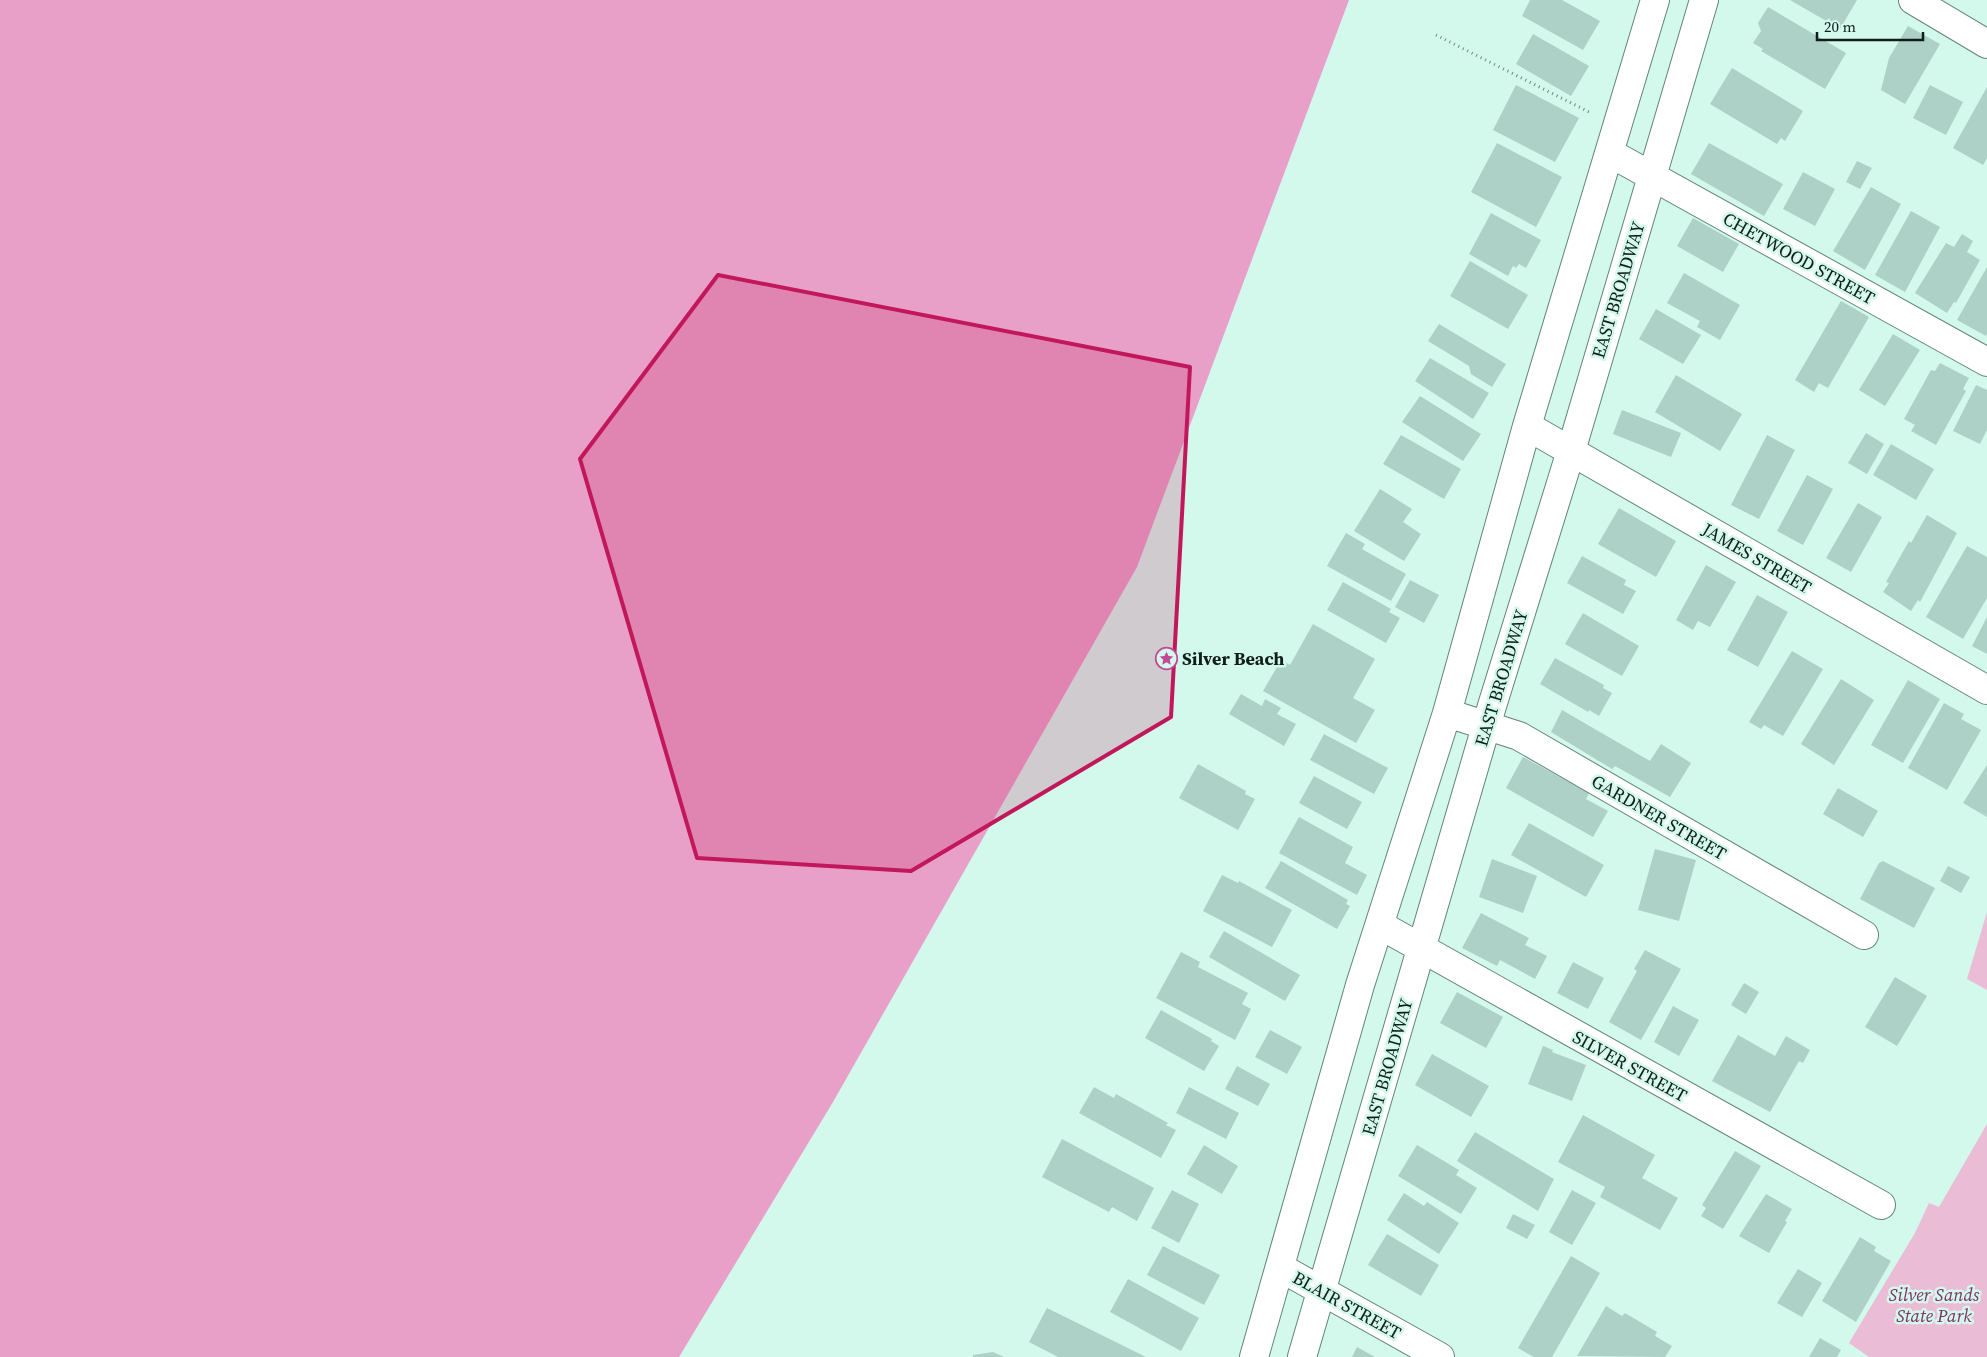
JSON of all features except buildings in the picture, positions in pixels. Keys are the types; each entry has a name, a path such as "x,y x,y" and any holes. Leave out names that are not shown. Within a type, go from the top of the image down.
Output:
{"street":[{"path":"1254,1357 1281,1268 1360,984 1447,713 1527,426 1655,0"},
{"name":"EAST BROADWAY","path":"1302,1357 1486,726 1571,451 1704,0"},
{"path":"1913,0 1987,44"},
{"name":"CHETWOOD STREET","path":"1610,153 1987,362"},
{"name":"JAMES STREET","path":"1527,426 1987,690"},
{"name":"GARDNER STREET","path":"1447,713 1519,736 1864,935"},
{"name":"SILVER STREET","path":"1380,925 1881,1205"},
{"name":"BLAIR STREET","path":"1281,1268 1440,1357"}],"path":[{"path":"1436,35 1594,114"}],"highlighted area":[{"path":"718,275 1190,367 1171,717 911,871 697,858 580,459"}],"green space":[{"path":"1987,912 1987,990 1967,979"},
{"name":"Silver Sands State Park","path":"1987,1124 1987,1357 1869,1357 1849,1343 1915,1233 1929,1203 1939,1207"}],"shaded area":[{"path":"0,0 1349,0 1137,567 833,1102 679,1357 0,1357"}],"place":[{"name":"Silver Beach","path":"1166,658"}]}
